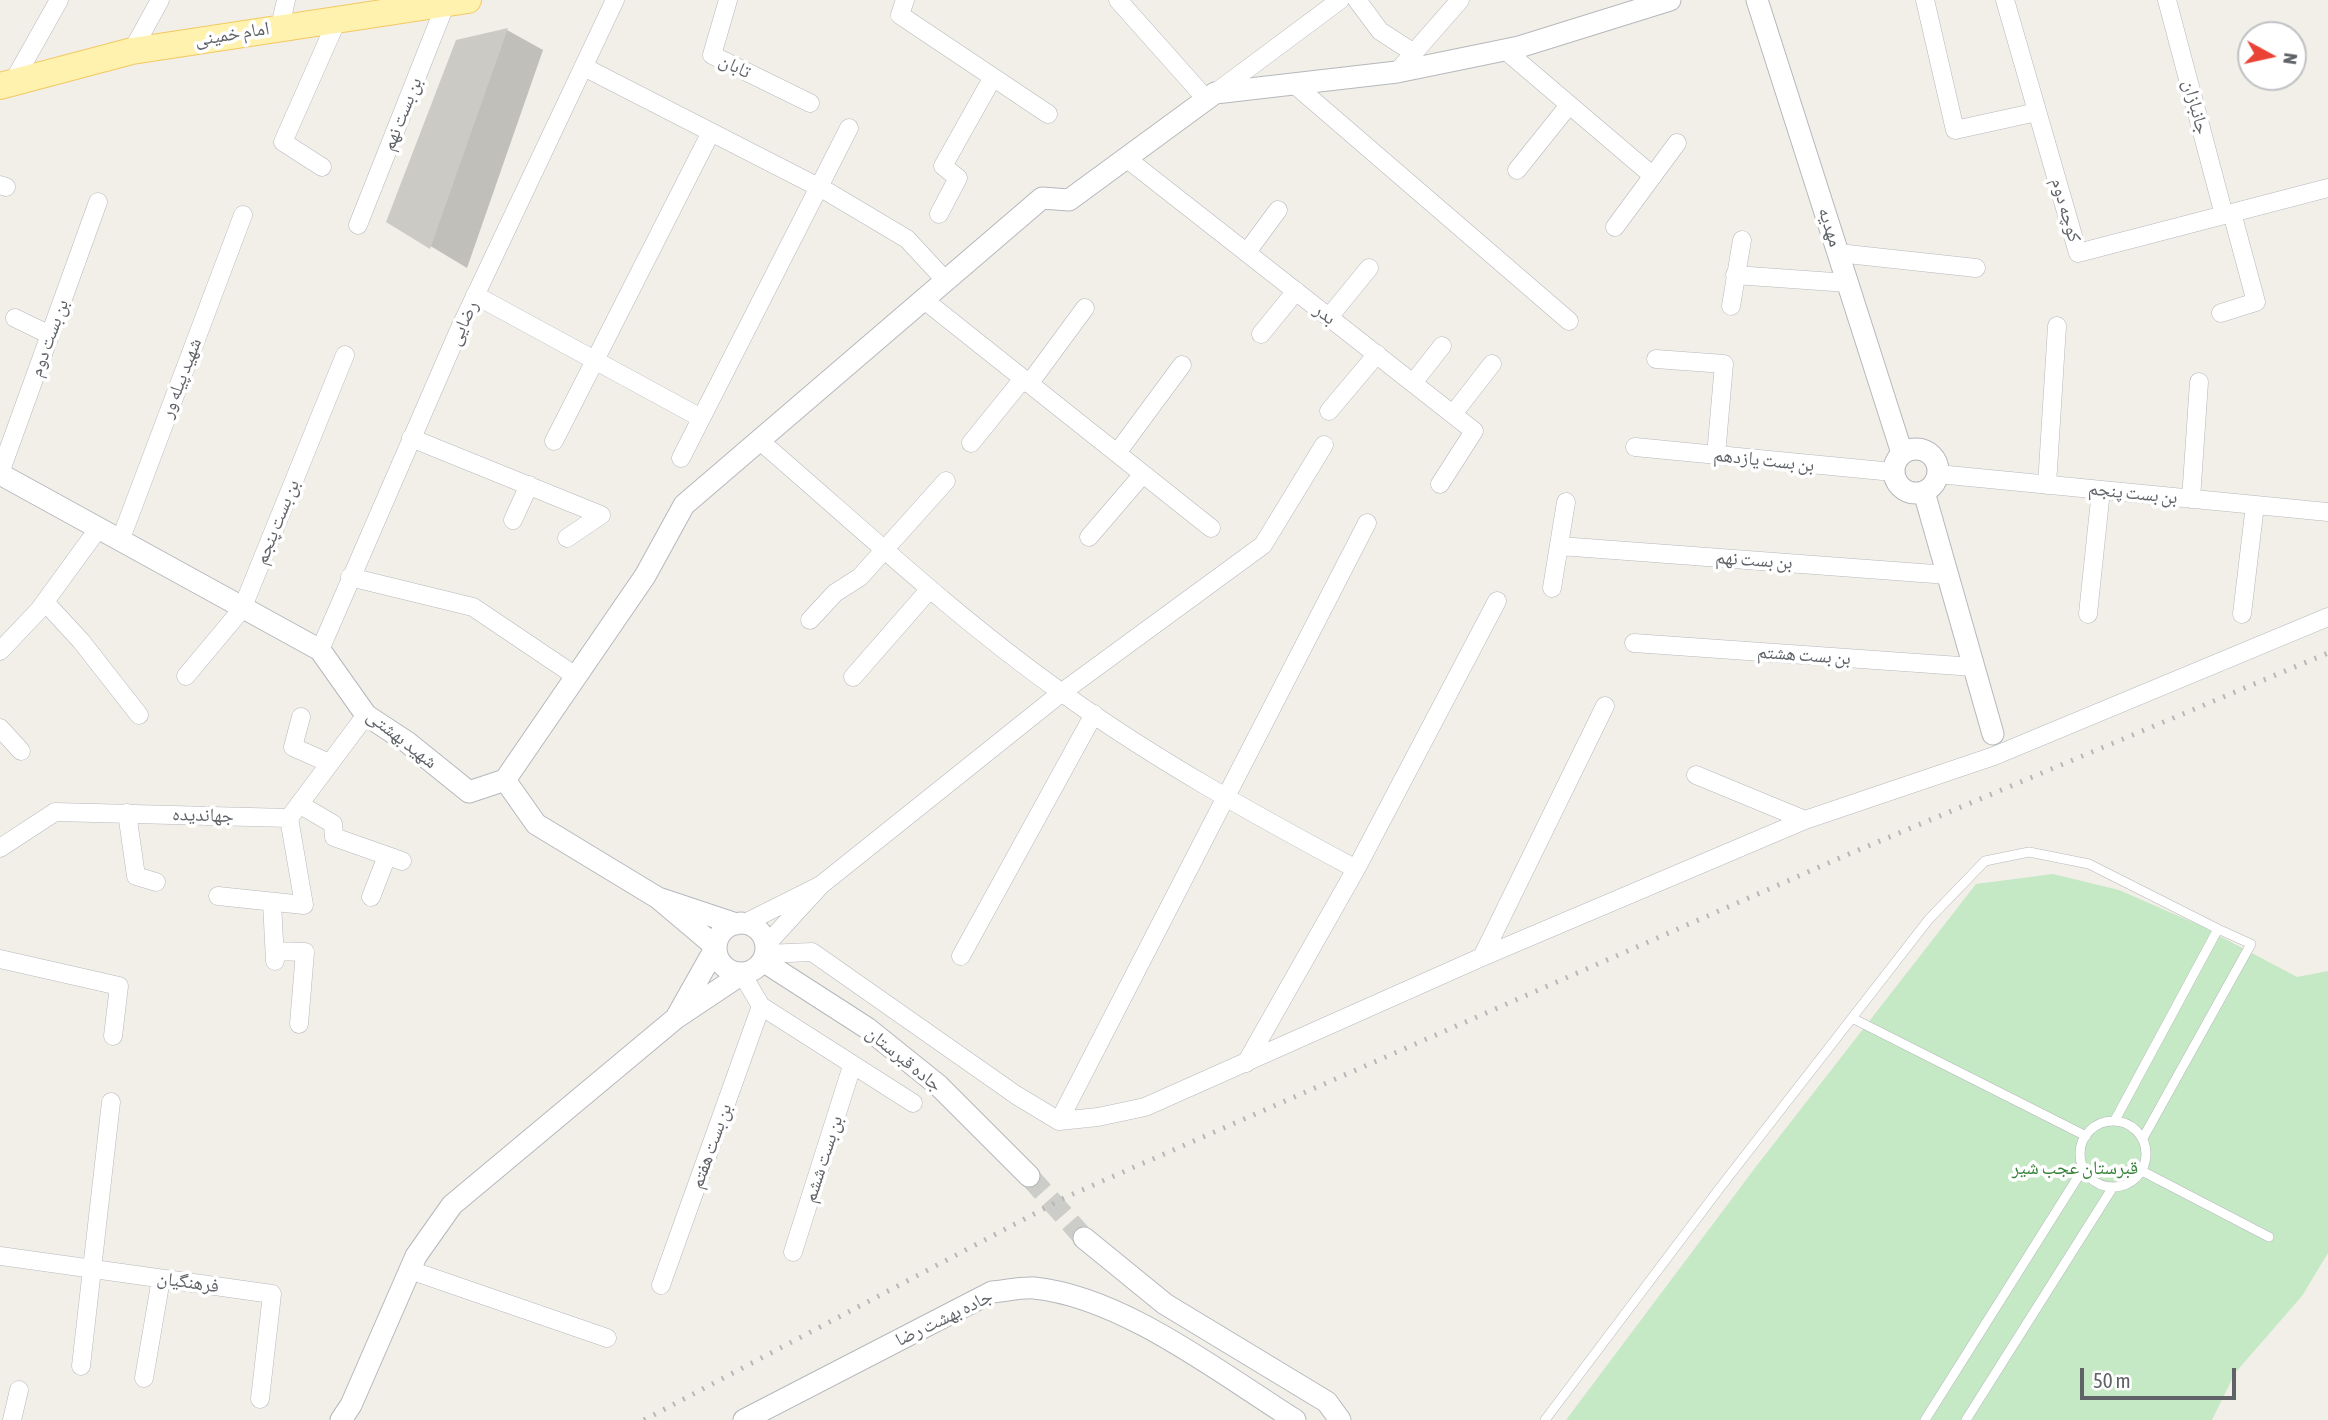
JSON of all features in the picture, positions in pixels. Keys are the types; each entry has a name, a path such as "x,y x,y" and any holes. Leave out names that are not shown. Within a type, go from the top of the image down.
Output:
{"main road":[{"name":"امام خمینی","path":"7,84 132,51 444,2"}],"street":[{"path":"7,84 59,0"},
{"path":"132,51 160,0"},
{"path":"280,27 286,0"},
{"name":"رضایی","path":"320,650 475,295 615,0"},
{"name":"تابان","path":"728,0 712,55 810,103"},
{"path":"905,0 900,15 1048,114"},
{"path":"1118,0 1211,96"},
{"path":"913,1103 761,1006 742,974 721,963 716,947 657,898 536,824 505,780 645,576 684,505 1042,198 1069,200 1340,0"},
{"path":"1357,0 1380,31 1414,53"},
{"path":"1397,72 1460,0"},
{"path":"1211,96 1397,72 1505,50 1670,0"},
{"name":"مهدیه","path":"1757,0 1848,283 1897,463"},
{"path":"1925,0 1955,130 2037,112"},
{"name":"کوچه دوم","path":"2005,0 2078,253 2328,188"},
{"name":"جانبازان","path":"2167,0 2256,302 2221,313"},
{"name":"بن بست نهم","path":"358,225 444,2"},
{"path":"322,167 283,142 338,18"},
{"path":"1505,50 1653,176"},
{"path":"584,67 820,188 907,239 945,280"},
{"path":"939,214 958,178 943,166 993,77"},
{"path":"1294,84 1569,321"},
{"path":"1517,170 1569,105"},
{"path":"681,458 849,128"},
{"path":"554,441 711,132"},
{"path":"1615,227 1677,143"},
{"name":"بدر","path":"1126,158 1474,430 1440,484"},
{"name":"بن بست دوم","path":"0,474 98,202"},
{"path":"1247,252 1278,210"},
{"name":"شهید پیله ور","path":"120,541 243,215"},
{"path":"1731,306 1742,240"},
{"path":"1838,253 1976,268"},
{"path":"1329,317 1369,268"},
{"path":"1735,275 1848,283"},
{"path":"1261,334 1296,291"},
{"path":"475,295 702,418"},
{"path":"923,299 1211,528"},
{"path":"971,443 1026,382 1085,308"},
{"path":"15,318 50,335"},
{"path":"2047,485 2057,326"},
{"path":"1413,383 1442,346"},
{"path":"1329,411 1377,354"},
{"name":"بن بست پنجم","path":"186,676 242,609 345,355"},
{"path":"1656,359 1724,364 1716,455"},
{"path":"1453,414 1492,364"},
{"path":"1117,453 1182,365"},
{"path":"2191,499 2199,382"},
{"path":"411,438 601,515 567,538"},
{"path":"760,441 929,590 1061,693 1223,799 1356,869"},
{"path":"341,1420 351,1405 410,1270 452,1205 676,1018 742,974 757,968 765,953 821,885 1061,693 1263,545 1324,445"},
{"name":"بن بست یازدهم","path":"1635,447 1716,455 1897,463"},
{"path":"1916,449 1930,454 1938,467 1938,474 1936,482 1924,492 1904,490 1897,463 1916,449"},
{"name":"شهید بهشتی","path":"0,474 320,650 366,715 407,742 469,792 505,780"},
{"path":"1089,537 1143,474"},
{"name":"بن بست پنجم","path":"1938,474 2328,512"},
{"path":"810,621 835,593 860,577 946,481"},
{"path":"513,520 529,485"},
{"path":"2088,614 2101,490"},
{"path":"1924,492 1993,734"},
{"path":"1552,588 1566,502"},
{"path":"2242,614 2255,505"},
{"path":"1059,1121 1367,523"},
{"path":"0,651 44,602 98,529"},
{"name":"بن بست نهم","path":"1560,546 1948,575"},
{"path":"350,577 473,607 577,677"},
{"path":"853,677 929,590"},
{"path":"1247,1063 1356,869 1497,601"},
{"path":"44,602 82,641 139,715"},
{"path":"765,953 811,952 1016,1095 1059,1121 1098,1117 1145,1107 1482,957 1805,820 1994,756 2328,617"},
{"name":"بن بست هشتم","path":"1634,643 1974,667"},
{"path":"1482,957 1605,706"},
{"path":"961,956 1094,714"},
{"path":"218,896 304,905 294,811 366,715"},
{"path":"301,718 293,747 329,763"},
{"path":"0,728 21,751"},
{"path":"1696,775 1805,820"},
{"path":"294,811 333,824 334,837 395,859 371,897"},
{"name":"جهاندیده","path":"0,848 55,812 294,811"},
{"path":"127,813 136,876 156,881"},
{"path":"676,1018 722,932 821,885"},
{"path":"657,898 759,930 765,953"},
{"path":"272,902 275,957 305,953 299,1024"},
{"name":"جاده قبرستان","path":"765,953 867,1028 938,1085 1029,1176"},
{"path":"0,959 119,986 113,1036"},
{"name":"بن بست هفتم","path":"661,1285 761,1006"},
{"name":"بن بست ششم","path":"793,1252 852,1066"},
{"path":"81,1366 111,1102"},
{"path":"1084,1238 1165,1304 1327,1402 1340,1420"},
{"name":"فرهنگیان","path":"0,1256 272,1294 260,1399"},
{"path":"410,1270 607,1338"},
{"path":"144,1378 161,1279"},
{"name":"جاده بهشت رضا","path":"744,1420 992,1292 1032,1288 1072,1294 1137,1321 1295,1420"},
{"path":"12,1420 19,1390"}],"lane":[{"path":"1545,1420 1929,919 1984,861 2029,852 2089,864 2251,944 2143,1138 2146,1161 2141,1171 2124,1185 2113,1187 2095,1182 2083,1168 2080,1157 2085,1136 2093,1127 2115,1120 2126,1123 2143,1138"},
{"path":"2115,1120 2218,929"},
{"path":"1852,1018 2085,1136"},
{"path":"1925,1420 2083,1168"},
{"path":"2141,1171 2269,1237"},
{"path":"1966,1420 2113,1187"}],"green space":[{"name":"قبرستان عجب شیر","path":"2053,874 2119,890 2199,925 2297,977 2328,971 2328,1253 2302,1296 2235,1373 2212,1420 1566,1420 1758,1164 1976,884"}],"building":[{"path":"508,28 430,249 386,222 456,40"}],"tunnel":[{"path":"1029,1176 1084,1238"}],"railway":[{"path":"644,1420 1066,1197 1849,854 2328,653"}]}
